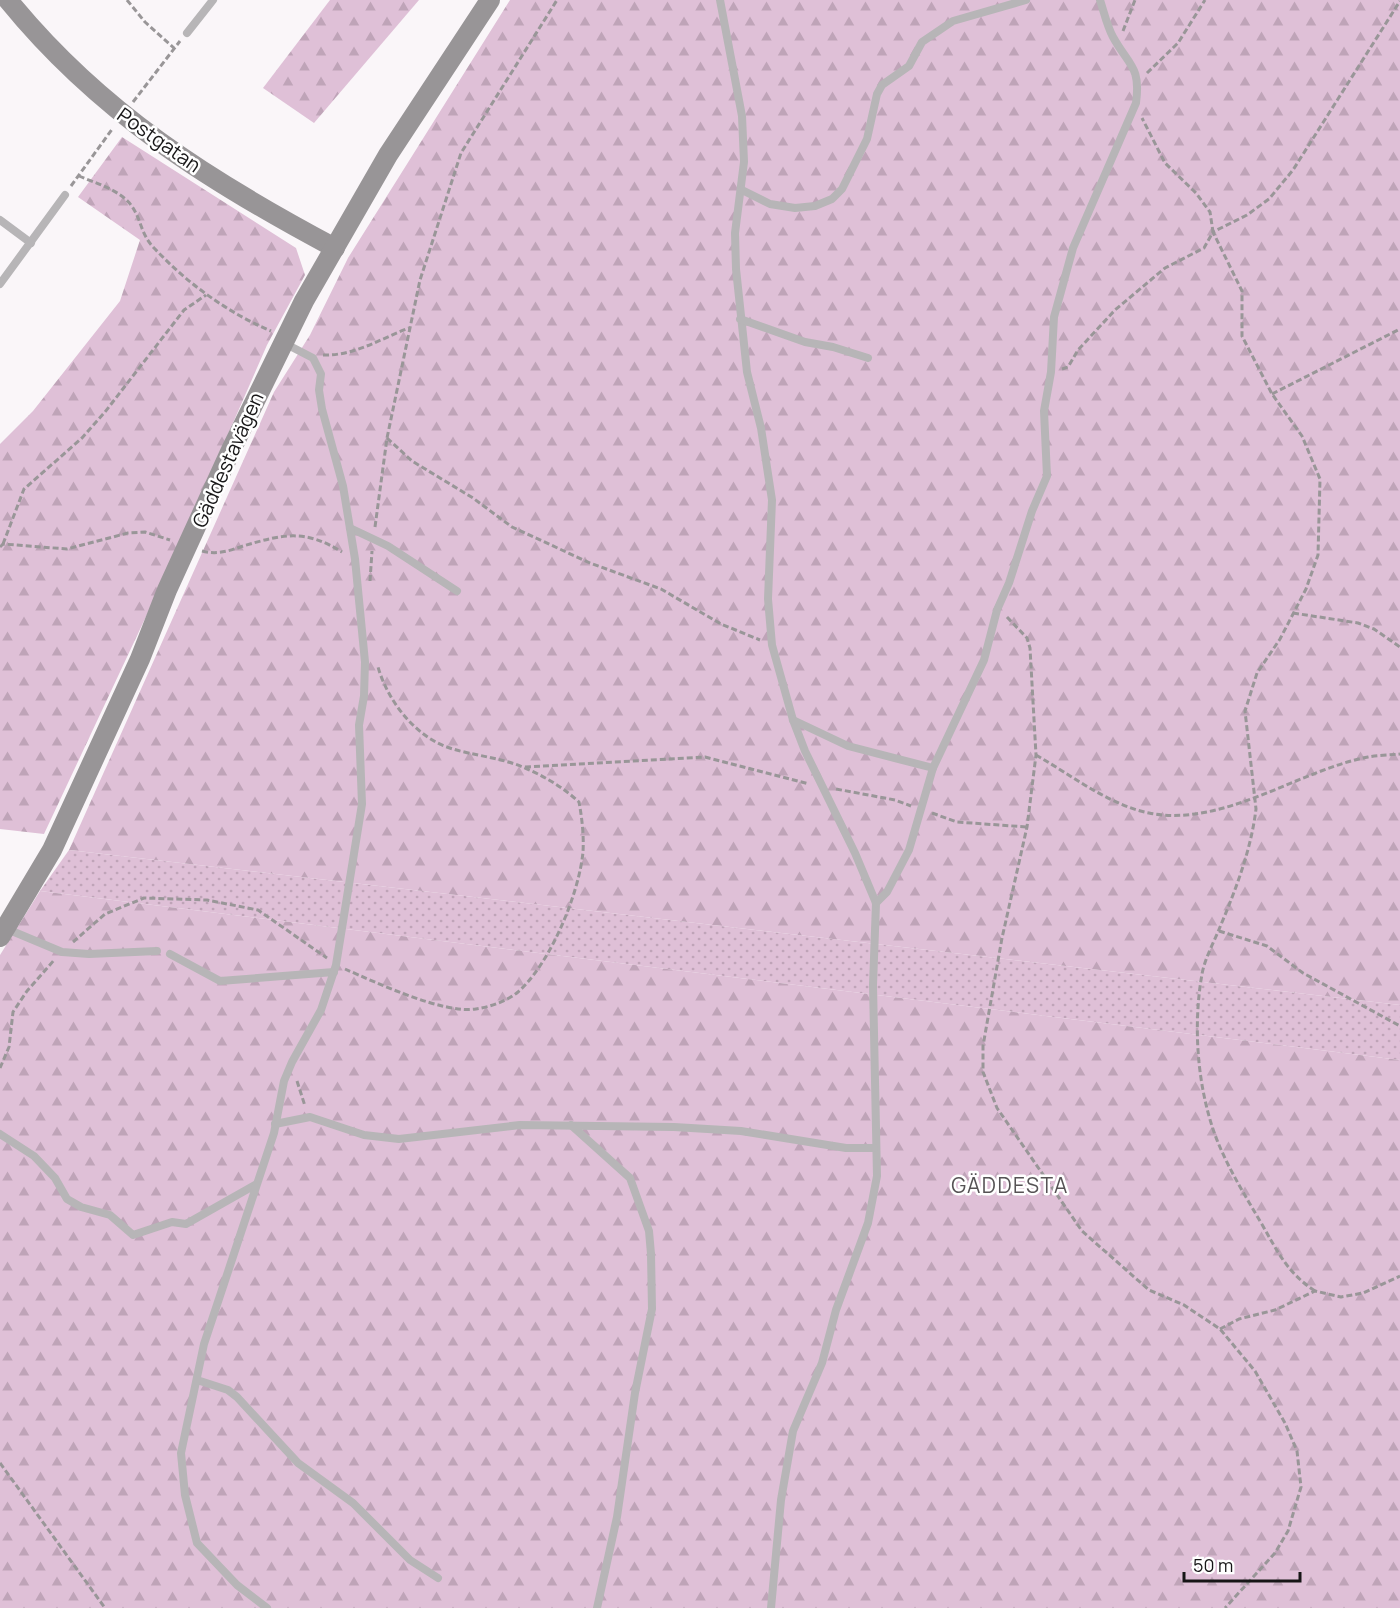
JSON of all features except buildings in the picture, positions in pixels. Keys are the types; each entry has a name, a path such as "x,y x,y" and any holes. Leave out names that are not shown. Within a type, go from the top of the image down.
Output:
{"street":[{"name":"Postgatan","path":"8,0 48,46 94,93 137,127 235,191 335,248"},
{"name":"Gäddestavägen","path":"3,933 52,850 140,659 167,590 284,342 382,165 490,0"}],"lane":[{"path":"187,33 213,0"},
{"path":"720,0 742,116 744,162 735,233 740,319 772,500 768,599 772,645 793,720 876,903 873,985 877,1090 874,1148 876,1176 868,1223 836,1310 822,1363 793,1431 780,1500 771,1608"},
{"path":"742,190 770,204 795,208 815,206 832,198 842,189 849,170 860,156 867,139 877,94 882,86 909,66 922,42 953,21 1026,0"},
{"path":"876,903 887,892 909,850 933,768 984,660 997,610 1009,584 1032,511 1047,476 1044,411 1051,372 1054,317 1073,248 1136,103 1137,79 1113,36 1100,0"},
{"path":"0,284 65,195"},
{"path":"0,220 31,243"},
{"path":"740,319 787,337 833,347 868,358"},
{"path":"267,1608 237,1585 197,1544 191,1524 181,1453 207,1333 275,1124 284,1082 292,1062 321,1010 335,969 357,840 363,776 359,725 364,696 365,662 343,486 322,409 319,390 321,374 313,358 284,342"},
{"path":"350,528 374,539 457,591"},
{"path":"793,720 848,747 933,768"},
{"path":"3,933 62,952 89,954 157,951"},
{"path":"170,954 220,981 335,969"},
{"path":"275,1124 310,1117 364,1135 399,1139 520,1125 741,1131 846,1148 874,1148"},
{"path":"571,1125 630,1178 649,1231 651,1254 652,1309 635,1393 617,1517 597,1608"},
{"path":"0,1134 34,1156 55,1178 67,1199 81,1207 110,1215 133,1235 172,1222 186,1224 255,1185"},
{"path":"197,1380 228,1390 237,1397 274,1440 298,1463 353,1503 410,1560 438,1578"}],"path":[{"path":"127,0 146,22 174,48 129,105"},
{"path":"369,592 387,438 420,280 461,153 557,0"},
{"path":"1126,56 1122,33 1135,0"},
{"path":"1137,79 1152,70 1178,43 1205,0"},
{"path":"1051,372 1068,367 1078,350 1115,310 1165,267 1204,248 1213,232 1247,215 1269,199 1293,170 1400,1"},
{"path":"1136,103 1165,163 1196,193 1210,212 1213,232 1242,291 1242,336 1272,394 1302,436 1320,479 1318,555 1306,590 1257,674 1245,711 1253,799 1256,809 1251,840 1203,971 1198,1007 1201,1082 1214,1132 1240,1186 1281,1257 1296,1278 1315,1291 1341,1298 1363,1293 1400,1276"},
{"path":"65,195 115,125"},
{"path":"79,176 112,191 130,203 143,235 206,295 272,332 284,342"},
{"path":"3,544 24,489 82,438 105,412 184,309 206,295"},
{"path":"309,355 338,356 358,351 409,328"},
{"path":"1272,394 1400,329"},
{"path":"387,438 412,461 473,498 512,526 590,563 661,590 721,624 772,645"},
{"path":"997,610 1017,625 1027,638 1030,648 1036,755 1028,827 1002,939 983,1046 982,1072 997,1108 1082,1231 1149,1290 1184,1305 1220,1329 1255,1371 1285,1424 1297,1451 1301,1487 1288,1531 1275,1553 1225,1608"},
{"path":"1293,613 1358,623 1374,629 1400,647"},
{"path":"0,1068 9,1047 13,1012 27,991 62,952 105,914 144,898 207,900 258,910 335,969 457,1009 475,1009 517,993 544,957 566,914 583,852 579,802 567,791 524,767 450,749 423,734 399,710 378,670 376,659"},
{"path":"1036,755 1122,804 1150,813 1175,815 1212,810 1253,799 1368,757 1400,754"},
{"path":"524,767 705,757 822,787 895,800 957,822 1028,827"},
{"path":"1219,931 1267,946 1303,973 1400,1026"},
{"path":"292,1062 302,1100 310,1117"},
{"path":"1220,1329 1239,1319 1275,1310 1315,1291"},
{"path":"0,1463 105,1608"}],"green space":[{"path":"330,0 419,0 314,123 263,88"},
{"path":"510,0 1400,0 1400,1005 69,850 274,392 310,335 348,258"},
{"path":"122,137 296,248 305,275 267,345 180,544 44,834 0,829 0,444 33,411 120,301 140,240 78,197"},
{"path":"69,850 1400,1005 1400,1060 40,891"},
{"path":"40,891 1400,1060 1400,1608 0,1608 0,955"}],"district":[{"name":"GÄDDESTA","path":"1010,1186"}]}
